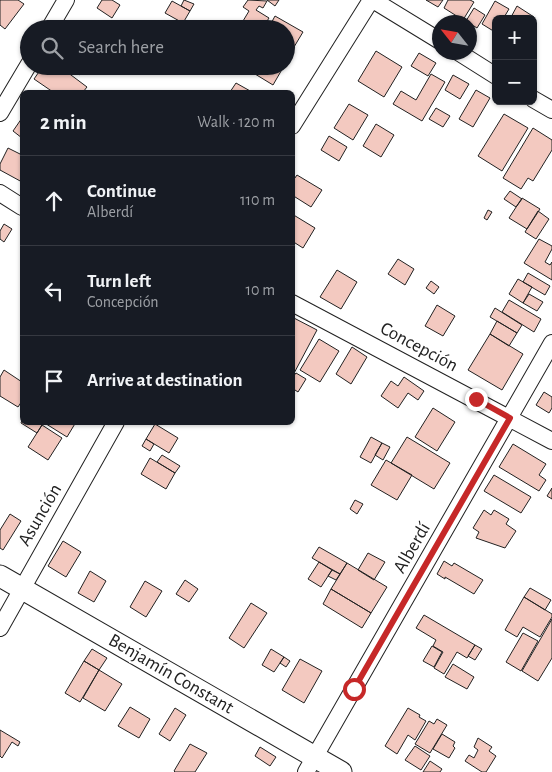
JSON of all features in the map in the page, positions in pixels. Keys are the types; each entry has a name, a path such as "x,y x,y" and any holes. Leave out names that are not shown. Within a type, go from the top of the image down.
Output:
{"street":[{"path":"54,20 66,0"},
{"path":"295,121 372,0 432,36"},
{"path":"471,60 492,73"},
{"path":"0,113 22,75"},
{"path":"537,101 552,110"},
{"path":"0,194 20,206"},
{"name":"Concepción","path":"295,305 552,441"},
{"name":"Alberdí","path":"311,764 552,343"},
{"name":"Asunción","path":"0,628 114,425"},
{"name":"Benjamín Constant","path":"0,576 311,764 341,772"}],"building":[{"path":"0,0 18,0 24,4 5,29 0,25"},
{"path":"102,0 112,0 120,5 112,18 97,8"},
{"path":"184,0 194,4 190,11 181,6"},
{"path":"248,0 267,1 263,8 259,6 256,10 269,18 268,20 244,20 249,11 243,7"},
{"path":"267,0 279,0 275,6"},
{"path":"426,0 443,0 438,7"},
{"path":"448,0 470,0 474,2 466,15 455,15 444,8"},
{"path":"172,1 190,11 185,20 178,20 165,13"},
{"path":"495,1 509,9 505,15 492,15 492,30 482,24"},
{"path":"517,6 531,15 512,15"},
{"path":"474,8 485,15 477,28 477,15 470,15"},
{"path":"275,16 282,20 273,20"},
{"path":"295,27 303,32 295,45"},
{"path":"376,51 402,67 384,97 358,81"},
{"path":"419,53 436,63 428,76 411,66"},
{"path":"431,74 445,82 422,121 393,104 401,91 416,100"},
{"path":"37,75 71,75 87,87 85,90 50,90 34,79"},
{"path":"257,75 279,75 273,85"},
{"path":"453,75 469,84 460,99 445,90"},
{"path":"236,83 248,90 231,90"},
{"path":"476,90 490,98 473,127 459,119"},
{"path":"349,104 368,115 353,140 334,128"},
{"path":"436,108 450,116 443,127 429,119"},
{"path":"504,114 528,128 502,171 478,156"},
{"path":"20,121 20,136 13,131"},
{"path":"376,124 394,135 381,157 363,146"},
{"path":"533,128 552,140 552,150 533,181 528,178 521,189 503,178"},
{"path":"329,136 347,147 339,161 321,150"},
{"path":"8,148 20,154 20,181 0,170 0,164"},
{"path":"297,175 322,190 311,207 295,197 295,178"},
{"path":"510,191 522,199 516,207 504,199"},
{"path":"522,198 540,209 527,229 509,218"},
{"path":"488,210 492,212 487,220 484,218"},
{"path":"538,211 549,219 536,239 525,232"},
{"path":"295,216 315,228 303,248 295,243"},
{"path":"4,224 12,229 4,242 0,239 0,231"},
{"path":"539,239 552,246 545,262 550,265 552,262 552,280 524,263"},
{"path":"398,259 414,269 405,285 388,274"},
{"path":"337,270 357,282 341,309 320,297"},
{"path":"528,273 550,286 545,295 523,282"},
{"path":"518,279 532,287 523,303 509,294"},
{"path":"431,281 439,287 434,294 426,288"},
{"path":"529,294 543,302 537,311 523,303"},
{"path":"509,300 541,319 534,332 502,312"},
{"path":"437,305 455,316 443,336 425,326"},
{"path":"495,308 522,325 517,333 490,317"},
{"path":"295,319 317,330 295,371"},
{"path":"497,321 517,333 509,346 490,334"},
{"path":"490,334 523,354 502,390 468,370"},
{"path":"319,339 339,351 320,382 300,370"},
{"path":"352,347 367,357 351,384 336,374"},
{"path":"4,370 20,381 20,404 18,407 0,396 0,377"},
{"path":"296,373 306,379 298,392 295,390"},
{"path":"404,377 424,391 418,400 408,393 398,408 381,396 391,381 398,386"},
{"path":"544,392 552,397 552,408 549,413 536,405"},
{"path":"433,408 455,422 437,451 415,437"},
{"path":"24,425 42,425 37,433"},
{"path":"42,425 62,438 48,460 28,447"},
{"path":"48,425 74,425 67,437"},
{"path":"154,425 178,438 169,453 146,439"},
{"path":"371,437 382,443 371,463 360,457"},
{"path":"407,437 450,463 434,489 391,463"},
{"path":"146,439 154,444 150,451 142,446"},
{"path":"382,443 390,447 383,460 375,455"},
{"path":"513,444 546,464 539,475 546,480 539,491 499,467"},
{"path":"162,455 180,466 175,473 157,462"},
{"path":"150,458 175,473 166,489 141,474"},
{"path":"386,460 412,475 397,500 371,485"},
{"path":"494,475 531,497 521,513 484,491"},
{"path":"552,488 552,499 547,496"},
{"path":"355,500 363,504 357,514 350,509"},
{"path":"484,510 491,515 494,510 509,519 506,524 516,531 505,548 476,538 479,532 473,528"},
{"path":"10,514 21,521 3,550 0,548 0,530"},
{"path":"63,541 81,552 66,577 48,566"},
{"path":"319,547 347,563 340,574 312,558"},
{"path":"368,553 385,562 374,580 358,570"},
{"path":"444,561 452,566 454,563 483,580 474,594 437,574"},
{"path":"319,562 332,570 321,587 308,579"},
{"path":"347,563 387,587 371,613 331,589"},
{"path":"332,570 340,574 336,580 328,576"},
{"path":"90,571 106,581 94,602 78,593"},
{"path":"185,580 198,589 189,602 176,594"},
{"path":"145,581 162,591 146,617 130,607"},
{"path":"530,588 551,600 545,610 524,597"},
{"path":"331,589 371,613 362,628 323,604"},
{"path":"524,597 552,614 540,637 523,627 517,637 505,630"},
{"path":"251,603 267,613 244,648 229,638"},
{"path":"424,615 475,645 467,658 457,652 444,674 434,668 443,652 433,646 436,640 416,628"},
{"path":"552,619 552,658 538,681 522,671"},
{"path":"523,633 538,641 521,671 506,662"},
{"path":"475,645 482,649 475,660 468,656"},
{"path":"432,646 442,652 434,667 423,661"},
{"path":"92,649 107,658 99,670 84,661"},
{"path":"271,649 284,657 274,672 262,665"},
{"path":"284,657 290,661 286,667 280,663"},
{"path":"300,659 322,671 304,703 282,690"},
{"path":"84,661 99,670 80,702 65,693"},
{"path":"453,664 474,677 467,689 445,677"},
{"path":"99,670 122,684 105,711 83,698"},
{"path":"130,707 150,719 139,738 118,726"},
{"path":"175,708 186,715 170,741 159,734"},
{"path":"408,708 426,721 415,740 408,735 397,754 385,746"},
{"path":"437,719 447,725 430,753 415,744 429,721 434,724"},
{"path":"0,730 20,742 18,746 12,742 2,758 0,756"},
{"path":"442,734 455,742 453,746 455,748 449,758 433,749"},
{"path":"478,738 492,747 489,751 496,756 486,772 482,772 465,761 469,755 474,758 478,750 474,747"},
{"path":"190,744 207,753 195,772 175,772 174,771"},
{"path":"415,746 430,756 421,770 405,760"},
{"path":"260,747 276,757 270,766 255,756"},
{"path":"430,761 442,769 440,772 423,772"}],"route":[{"path":"354,689 510,418 476,399"}]}
